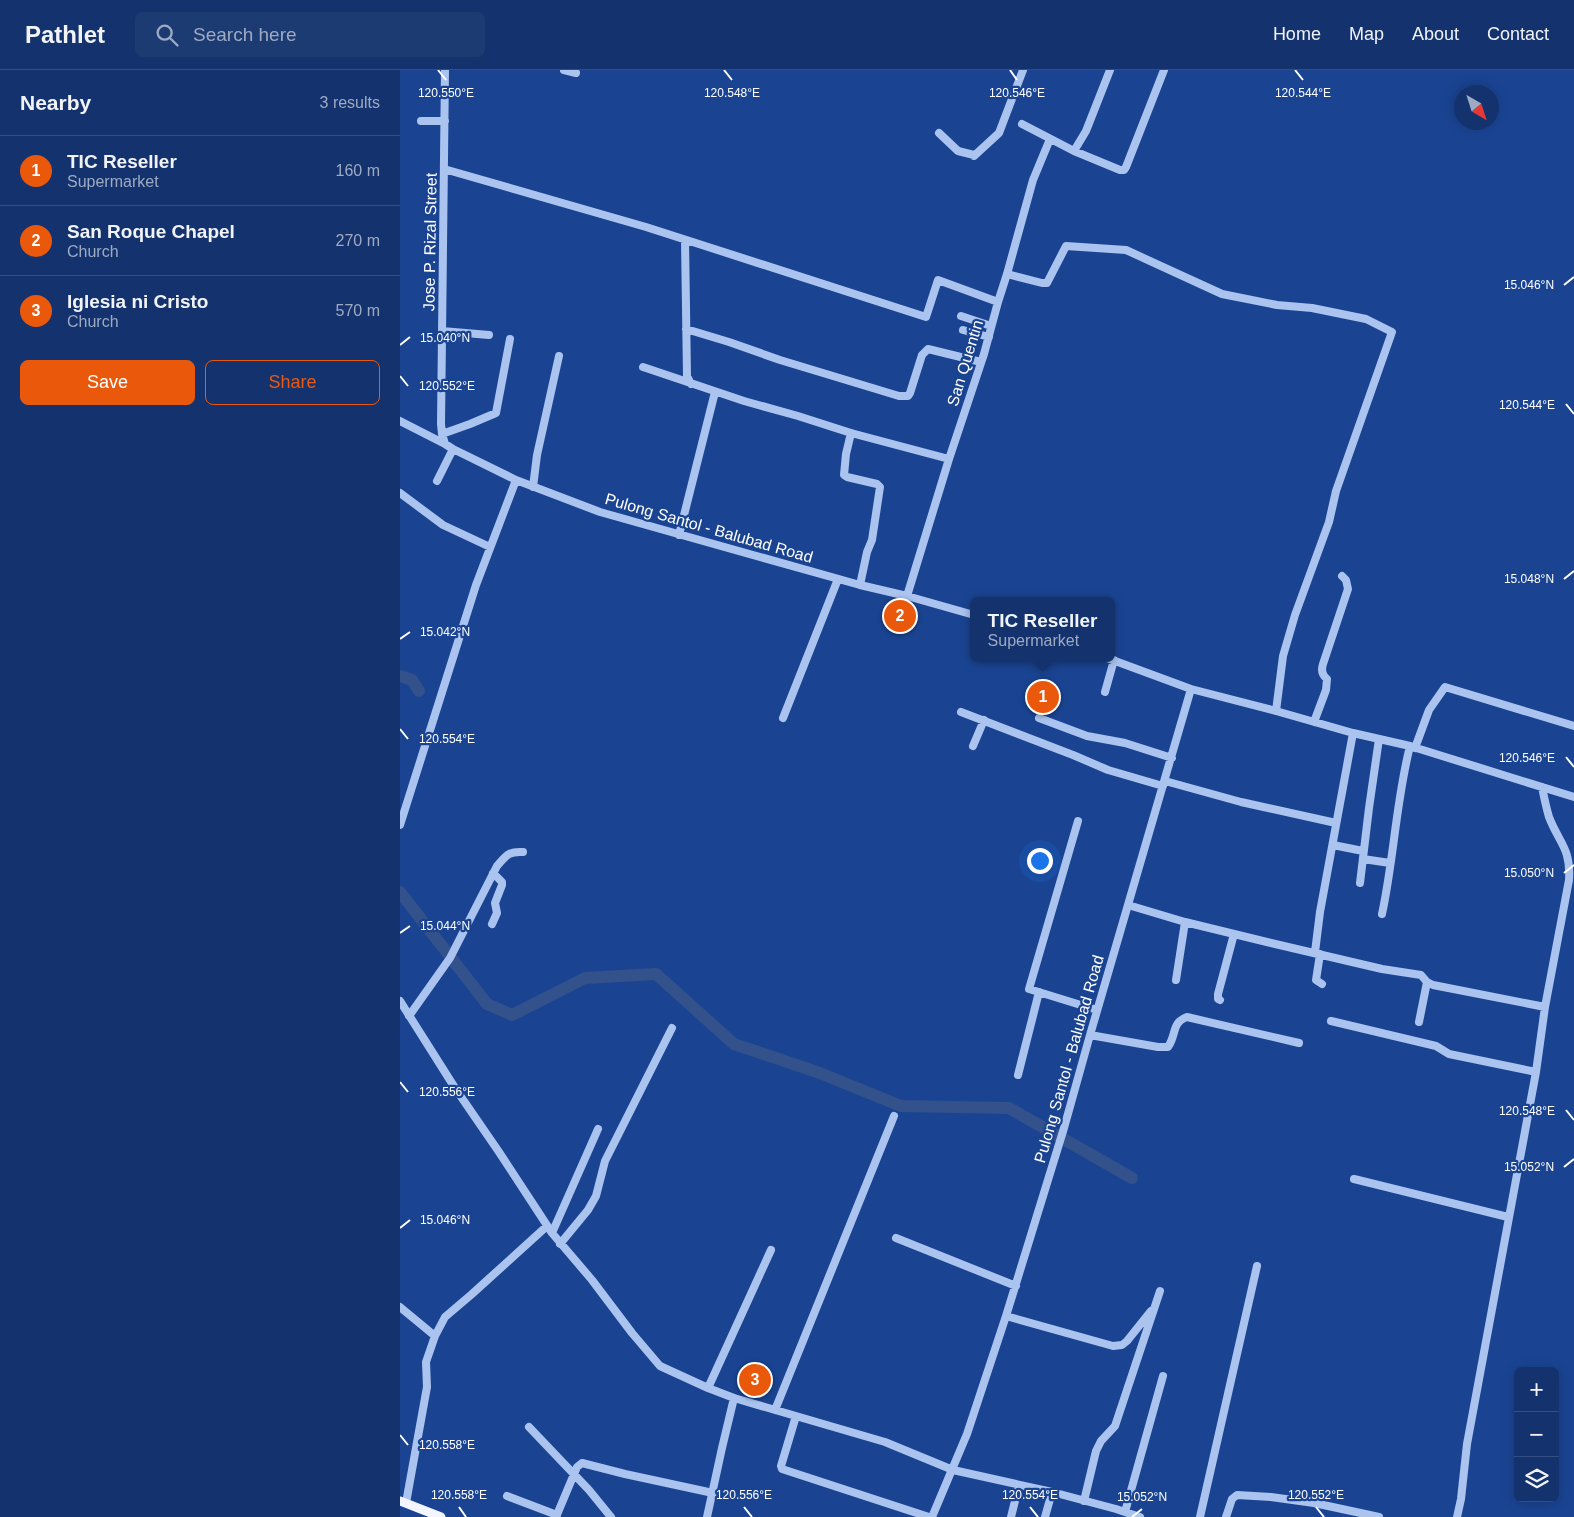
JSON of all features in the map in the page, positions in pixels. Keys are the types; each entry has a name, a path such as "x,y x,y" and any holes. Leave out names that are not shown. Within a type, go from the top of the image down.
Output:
{"main road":[{"path":"403,1502 441,1517"}],"street":[{"name":"Jose P. Rizal Street","path":"446,70 442,331 442,434 446,444"},
{"path":"564,70 576,73"},
{"path":"939,134 958,151 974,154 974,156 998,133 1023,70"},
{"path":"1074,151 1086,131 1110,70"},
{"path":"1022,124 1074,151 1120,170 1126,167 1164,70"},
{"path":"420,121 445,121"},
{"name":"San Quentin","path":"907,596 949,460 982,362 1033,180 1050,139"},
{"path":"444,169 646,227 926,317 938,280 998,302"},
{"path":"685,240 687,376 691,384"},
{"path":"1007,274 1047,283 1066,246 1126,250 1222,294 1277,305 1312,308 1366,320 1392,332 1336,491 1329,522 1295,615 1283,656 1276,711"},
{"path":"961,316 991,326"},
{"path":"686,329 899,396 908,396 910,393 922,355 928,349 982,362"},
{"path":"962,330 989,337"},
{"path":"442,331 489,335"},
{"path":"442,434 496,413 510,339"},
{"path":"534,488 540,438 558,356"},
{"path":"643,367 715,392 850,433 949,460"},
{"path":"679,535 715,392"},
{"name":"Pulong Santol - Balubad Road","path":"400,421 516,480 600,512 838,579 970,613"},
{"path":"850,433 844,474 847,477 878,484 880,487 872,540 867,552 860,585"},
{"path":"437,481 453,449"},
{"path":"400,826 476,585 516,480"},
{"path":"400,492 442,525 490,547"},
{"path":"1314,722 1326,690 1327,679 1322,669 1323,664 1348,589 1346,580 1342,576"},
{"path":"783,718 838,579"},
{"path":"1115,660 1191,689 1412,747 1574,796"},
{"path":"1105,692 1110,662"},
{"path":"1382,914 1390,878 1390,863 1404,775 1412,747 1429,710 1445,687 1574,726"},
{"name":"Pulong Santol - Balubad Road","path":"931,1517 967,1434 1016,1286 1064,1128 1191,689"},
{"path":"961,712 1108,770 1241,802 1336,822"},
{"path":"1039,718 1086,736 1125,743 1172,758"},
{"path":"973,746 984,720"},
{"path":"1322,984 1316,980 1320,912 1353,733"},
{"path":"1360,883 1379,739"},
{"path":"1457,1517 1461,1499 1467,1444 1536,1072 1545,1007 1569,880 1570,865 1566,849 1550,818 1542,787"},
{"path":"1078,820 1029,989 1097,1010"},
{"path":"1333,844 1390,863"},
{"path":"409,1016 451,957 497,866 508,854 523,852"},
{"path":"492,924 497,913 495,902 502,885 502,882 493,873"},
{"path":"1128,905 1234,934 1382,969 1421,975 1427,982 1545,1007"},
{"path":"1176,980 1185,922"},
{"path":"1220,1000 1218,994 1234,934"},
{"path":"1419,1022 1427,982"},
{"path":"1018,1075 1039,992"},
{"path":"400,1001 550,1230 660,1366 734,1398 885,1442 953,1470 1052,1492 1140,1517"},
{"path":"1090,1035 1158,1047 1168,1046 1173,1040 1176,1024 1181,1019 1187,1017 1299,1044"},
{"path":"1331,1021 1436,1046 1449,1054 1536,1072"},
{"path":"560,1244 588,1210 596,1196 605,1161 672,1028"},
{"path":"776,1410 894,1116"},
{"path":"403,1502 426,1387 426,1362 435,1336 445,1317 550,1230 598,1129"},
{"path":"1354,1179 1508,1217"},
{"path":"896,1238 1016,1286"},
{"path":"708,1388 771,1250"},
{"path":"1200,1517 1257,1266"},
{"path":"1084,1501 1096,1451 1101,1440 1115,1426 1160,1290"},
{"path":"1006,1316 1113,1346 1122,1345 1127,1341 1155,1305"},
{"path":"400,1307 435,1336"},
{"path":"1125,1512 1163,1376"},
{"path":"707,1517 734,1398"},
{"path":"796,1416 781,1466 782,1469 931,1517"},
{"path":"529,1427 589,1490 611,1517"},
{"path":"507,1496 556,1516 577,1467 582,1463 713,1493"},
{"path":"1011,1517 1019,1485"},
{"path":"1045,1517 1052,1492"},
{"path":"1226,1517 1232,1499 1237,1495 1271,1497 1314,1503 1380,1517"}],"waterway":[{"path":"400,676 412,680 419,691"},
{"path":"400,892 487,1004 512,1015 585,978 656,974 734,1044 820,1073 901,1106 1009,1108 1132,1178"}],"place":[{"name":"San Roque Chapel","path":"900,616"},
{"name":"TIC Reseller","path":"1043,697"},
{"name":"Iglesia ni Cristo","path":"755,1380"}]}
